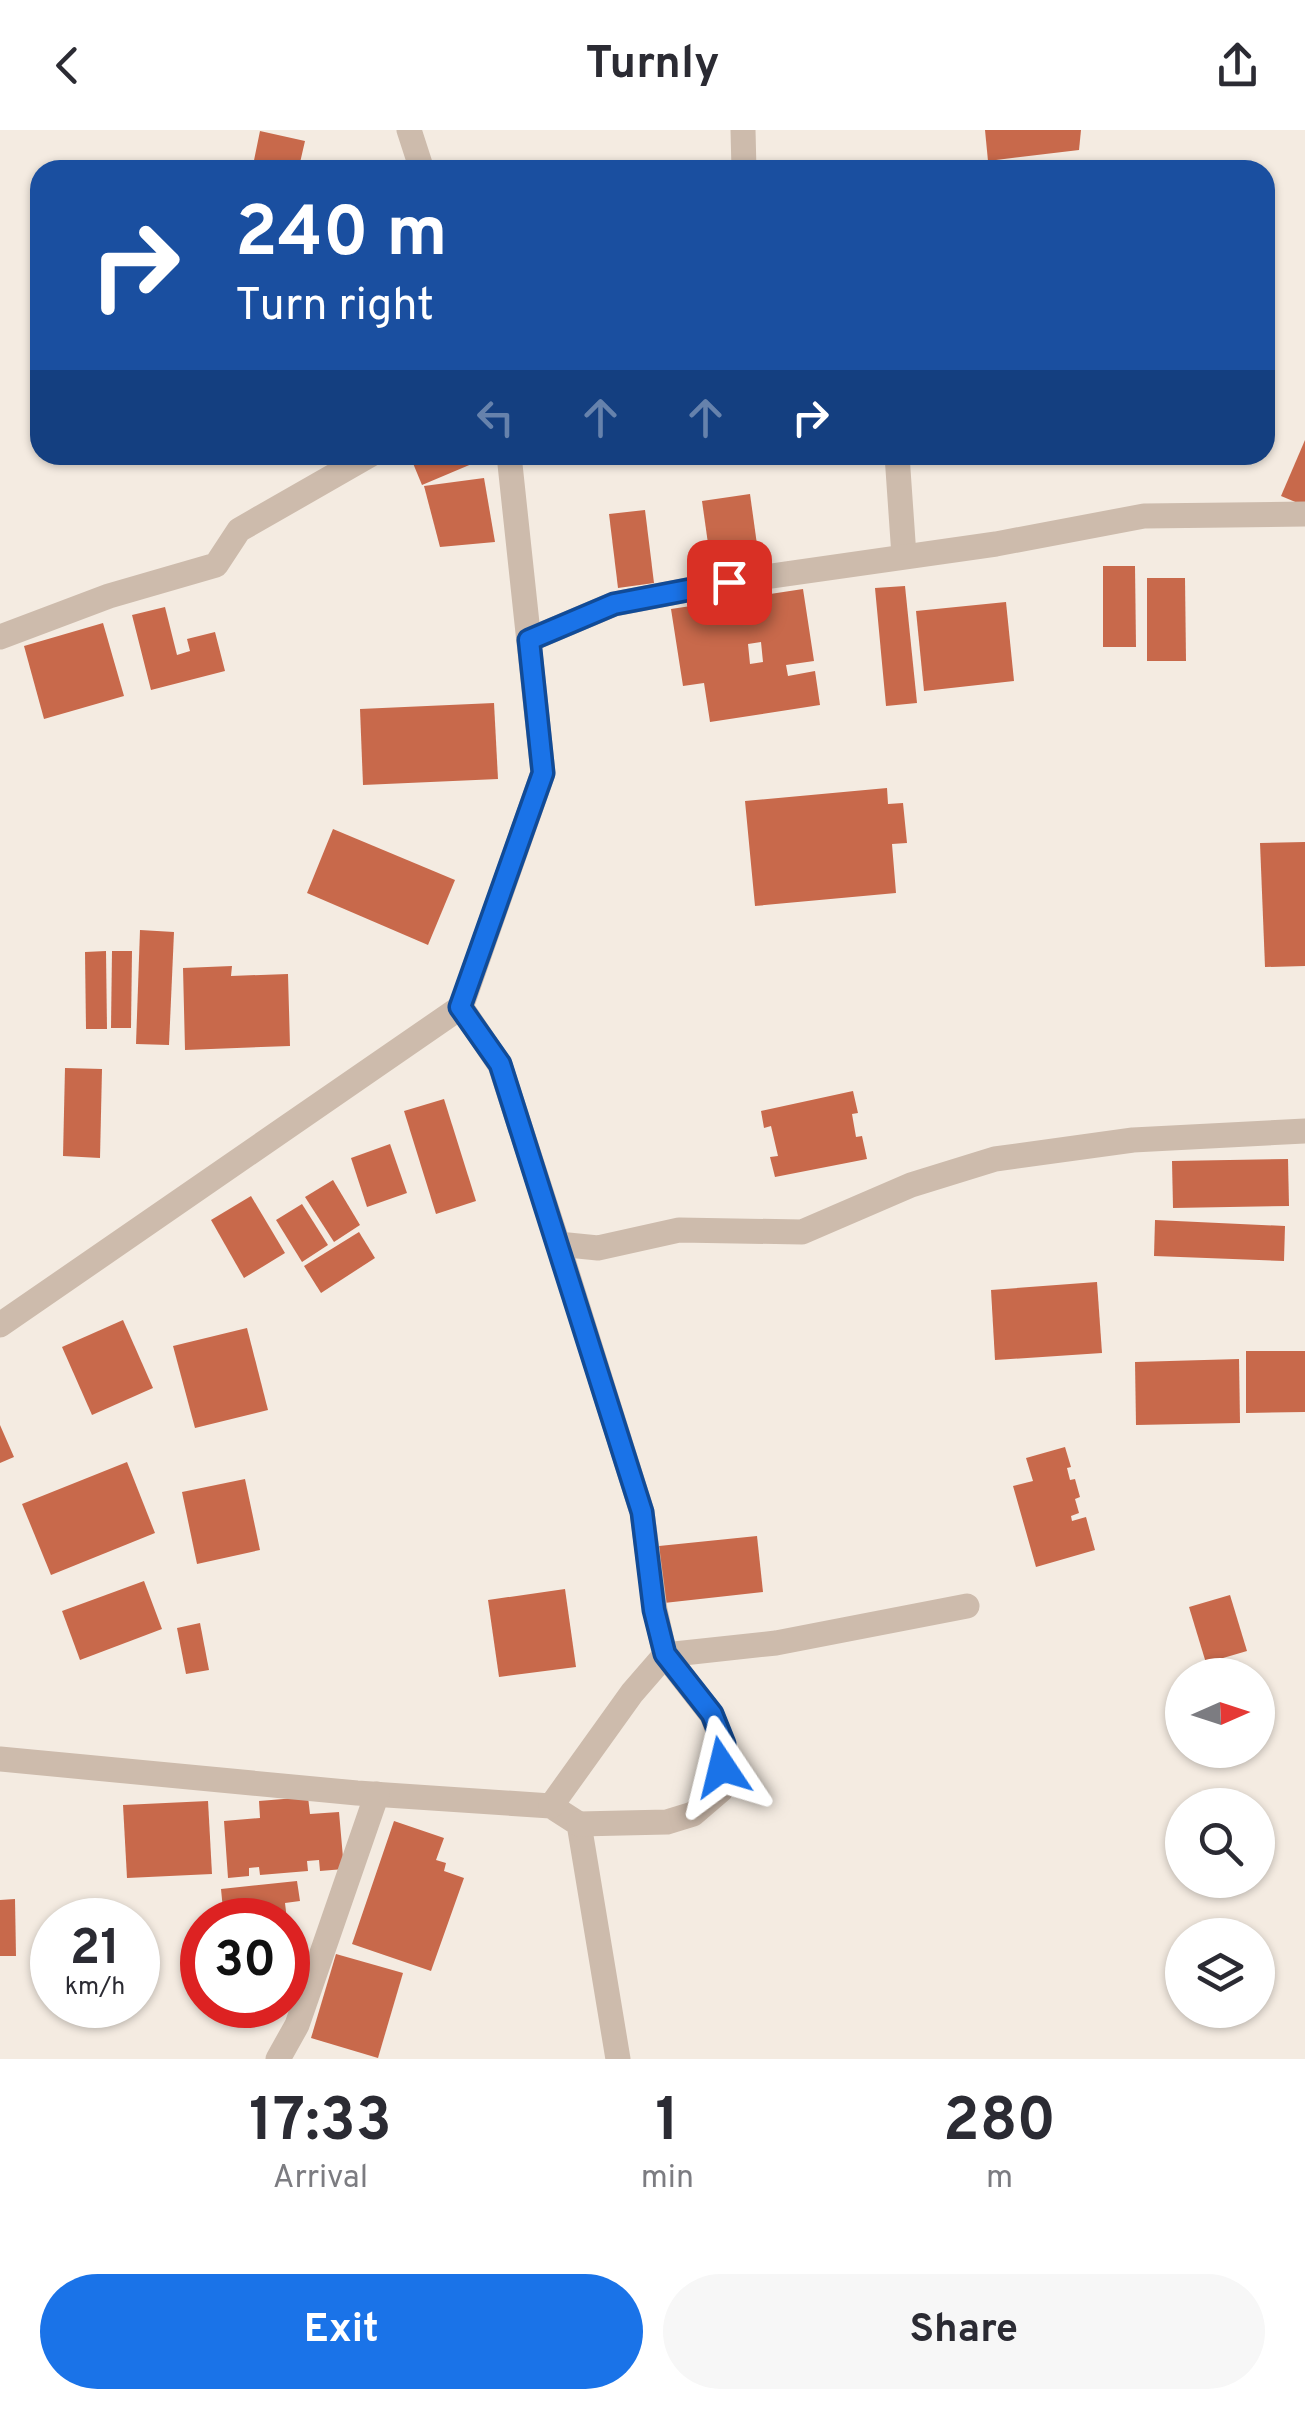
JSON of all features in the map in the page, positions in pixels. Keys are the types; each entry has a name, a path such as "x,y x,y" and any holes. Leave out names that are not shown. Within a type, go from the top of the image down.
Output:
{"street":[{"path":"408,130 418,160"},
{"path":"743,130 744,160"},
{"path":"0,637 109,596 216,565 239,530 353,465"},
{"path":"0,1325 460,1007 543,773 510,465"},
{"path":"898,465 904,556"},
{"path":"529,640 614,604 996,544 1144,516 1305,514"},
{"path":"0,1759 551,1806 579,1824 667,1822 693,1814 721,1790 724,1744 712,1714 665,1654 654,1610 642,1512 500,1064 460,1007"},
{"path":"558,1244 598,1248 679,1230 802,1232 912,1185 996,1159 1133,1140 1305,1131"},
{"path":"551,1806 632,1692 665,1654 776,1644 967,1606"},
{"path":"278,2059 296,2025 377,1794"},
{"path":"579,1824 618,2059"}],"building":[{"path":"985,130 1081,130 1079,150 988,160"},
{"path":"260,131 305,141 301,160 254,160"},
{"path":"1305,440 1305,506 1281,496"},
{"path":"414,465 469,465 422,485"},
{"path":"484,478 495,542 440,547 424,486"},
{"path":"750,494 759,559 711,565 702,501"},
{"path":"645,510 654,583 618,588 609,514"},
{"path":"1103,566 1135,566 1136,647 1103,647"},
{"path":"1147,578 1185,578 1186,661 1147,661"},
{"path":"905,586 917,703 886,706 875,588"},
{"path":"803,589 814,661 786,665 788,676 815,671 820,705 710,722 704,683 683,686 671,609","holes":["761,642 763,662 750,664 748,644"]},
{"path":"1006,602 1014,681 924,691 916,611"},
{"path":"165,607 177,655 190,651 187,639 215,632 225,671 151,690 132,615"},
{"path":"103,623 124,696 44,719 24,646"},
{"path":"494,703 498,779 363,785 360,709"},
{"path":"887,788 888,804 903,803 907,843 892,844 896,893 755,906 745,801"},
{"path":"333,829 455,880 428,945 307,893"},
{"path":"1305,842 1305,966 1265,967 1260,843"},
{"path":"140,930 174,932 169,1045 136,1044"},
{"path":"106,951 107,1029 86,1029 85,952"},
{"path":"112,951 132,951 131,1028 111,1028"},
{"path":"232,966 231,976 288,974 290,1046 185,1050 183,968"},
{"path":"65,1068 102,1069 100,1158 63,1156"},
{"path":"853,1091 858,1113 852,1114 856,1137 862,1136 867,1159 775,1177 770,1157 778,1156 771,1126 764,1128 761,1111"},
{"path":"444,1099 476,1201 436,1214 404,1111"},
{"path":"390,1144 407,1193 367,1207 351,1158"},
{"path":"1288,1159 1289,1206 1173,1208 1172,1161"},
{"path":"333,1180 360,1225 334,1242 305,1197"},
{"path":"251,1196 285,1253 244,1278 211,1220"},
{"path":"302,1204 328,1245 302,1262 276,1220"},
{"path":"1155,1220 1285,1226 1284,1261 1154,1256"},
{"path":"359,1232 375,1258 321,1293 304,1266"},
{"path":"1097,1282 1102,1353 995,1360 991,1290"},
{"path":"123,1320 153,1388 92,1415 62,1347"},
{"path":"247,1328 268,1410 195,1428 173,1346"},
{"path":"1246,1351 1305,1351 1305,1412 1246,1413"},
{"path":"1239,1359 1240,1423 1136,1425 1135,1362"},
{"path":"0,1425 14,1457 0,1463"},
{"path":"1065,1447 1070,1480 1075,1479 1080,1497 1075,1499 1079,1513 1071,1516 1072,1521 1086,1517 1095,1550 1036,1567 1013,1486 1033,1481 1026,1458"},
{"path":"127,1462 155,1533 51,1575 22,1504"},
{"path":"245,1479 260,1550 197,1564 182,1492"},
{"path":"757,1536 763,1592 664,1603 659,1546"},
{"path":"144,1581 162,1629 80,1660 62,1611"},
{"path":"565,1589 576,1667 499,1677 488,1600"},
{"path":"1230,1595 1247,1651 1223,1658 1204,1658 1189,1607"},
{"path":"200,1623 209,1670 186,1674 177,1628"},
{"path":"308,1797 310,1814 339,1812 344,1869 320,1871 319,1860 307,1861 308,1871 260,1875 259,1867 249,1868 249,1876 228,1878 224,1821 260,1818 259,1801"},
{"path":"208,1801 212,1874 127,1878 123,1805"},
{"path":"394,1821 444,1838 436,1860 446,1863 444,1871 464,1878 431,1971 352,1944"},
{"path":"297,1881 300,1898 222,1898 221,1889"},
{"path":"15,1899 16,1956 0,1956 0,1900"},
{"path":"336,1954 403,1973 378,2058 311,2038"}],"route":[{"path":"722,1767 724,1744 712,1714 665,1654 654,1610 642,1512 500,1064 460,1007 543,773 529,640 614,604 729,582"}]}
